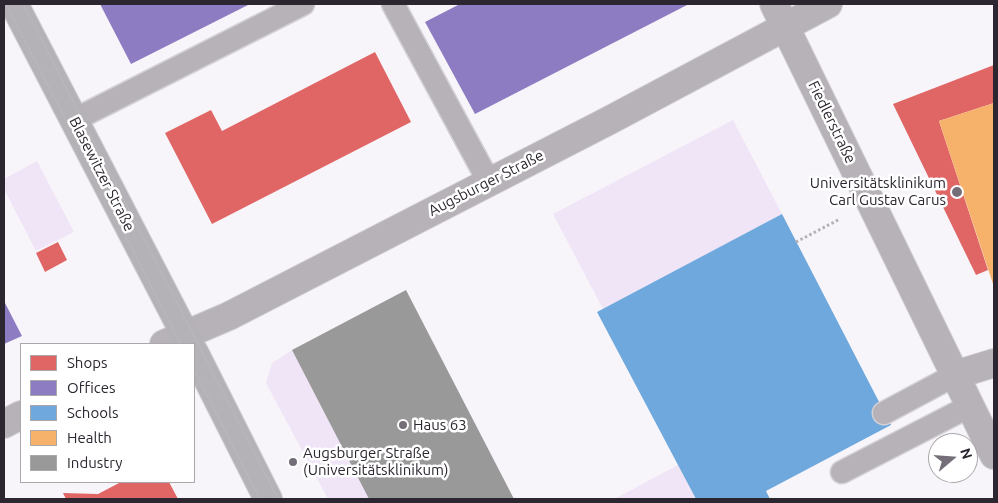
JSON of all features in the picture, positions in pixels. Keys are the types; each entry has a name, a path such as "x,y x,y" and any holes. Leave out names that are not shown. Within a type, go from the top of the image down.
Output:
{"street":[{"name":"Blasewitzer Straße","path":"14,4 71,114 183,343"},
{"name":"Augsburger Straße","path":"185,343 230,316 489,182 780,16 828,4"},
{"name":"Fiedlerstraße","path":"780,16 994,455"},
{"path":"955,375 994,363"},
{"name":"Blasewitzer Straße","path":"195,366 268,499"},
{"path":"4,424 20,416"}],"lane":[{"path":"71,114 303,4"},
{"path":"393,4 489,182"},
{"path":"71,114 213,32"},
{"path":"884,413 955,375"},
{"path":"842,472 970,406"}],"path":[{"path":"796,242 829,225"}],"shaded area":[{"path":"733,120 782,214 603,309 553,214"},
{"path":"37,161 74,232 36,251 4,189 4,179"},
{"path":"292,350 369,499 328,499 266,383 272,363"},
{"path":"678,465 696,499 613,499 618,497"}],"building: Shops":[{"path":"375,52 411,122 212,224 165,133 211,110 222,131"},
{"path":"994,65 994,103 939,121 988,270 976,275 893,104"},
{"path":"58,242 67,260 45,272 36,253"},
{"path":"119,483 170,483 178,499 66,499 63,493 98,494"}],"building: Offices":[{"path":"100,4 250,4 131,64"},
{"path":"460,4 689,4 475,114 425,22"},
{"path":"4,301 22,336 4,344"}],"building: Schools":[{"path":"782,214 891,425 766,491 770,499 696,499 597,312"}],"building: Health":[{"path":"994,103 994,287 939,121"}],"building: Industry":[{"name":"Haus 63","path":"406,290 514,499 369,499 292,350"}],"tram line":[{"path":"6,4 180,343"},
{"path":"23,4 278,499"},
{"path":"195,372 260,499"}],"place":[{"name":"Universitätsklinikum Carl Gustav Carus","path":"957,192"},
{"name":"Haus 63","path":"403,425"},
{"name":"Augsburger Straße (Universitätsklinikum)","path":"293,462"}]}
